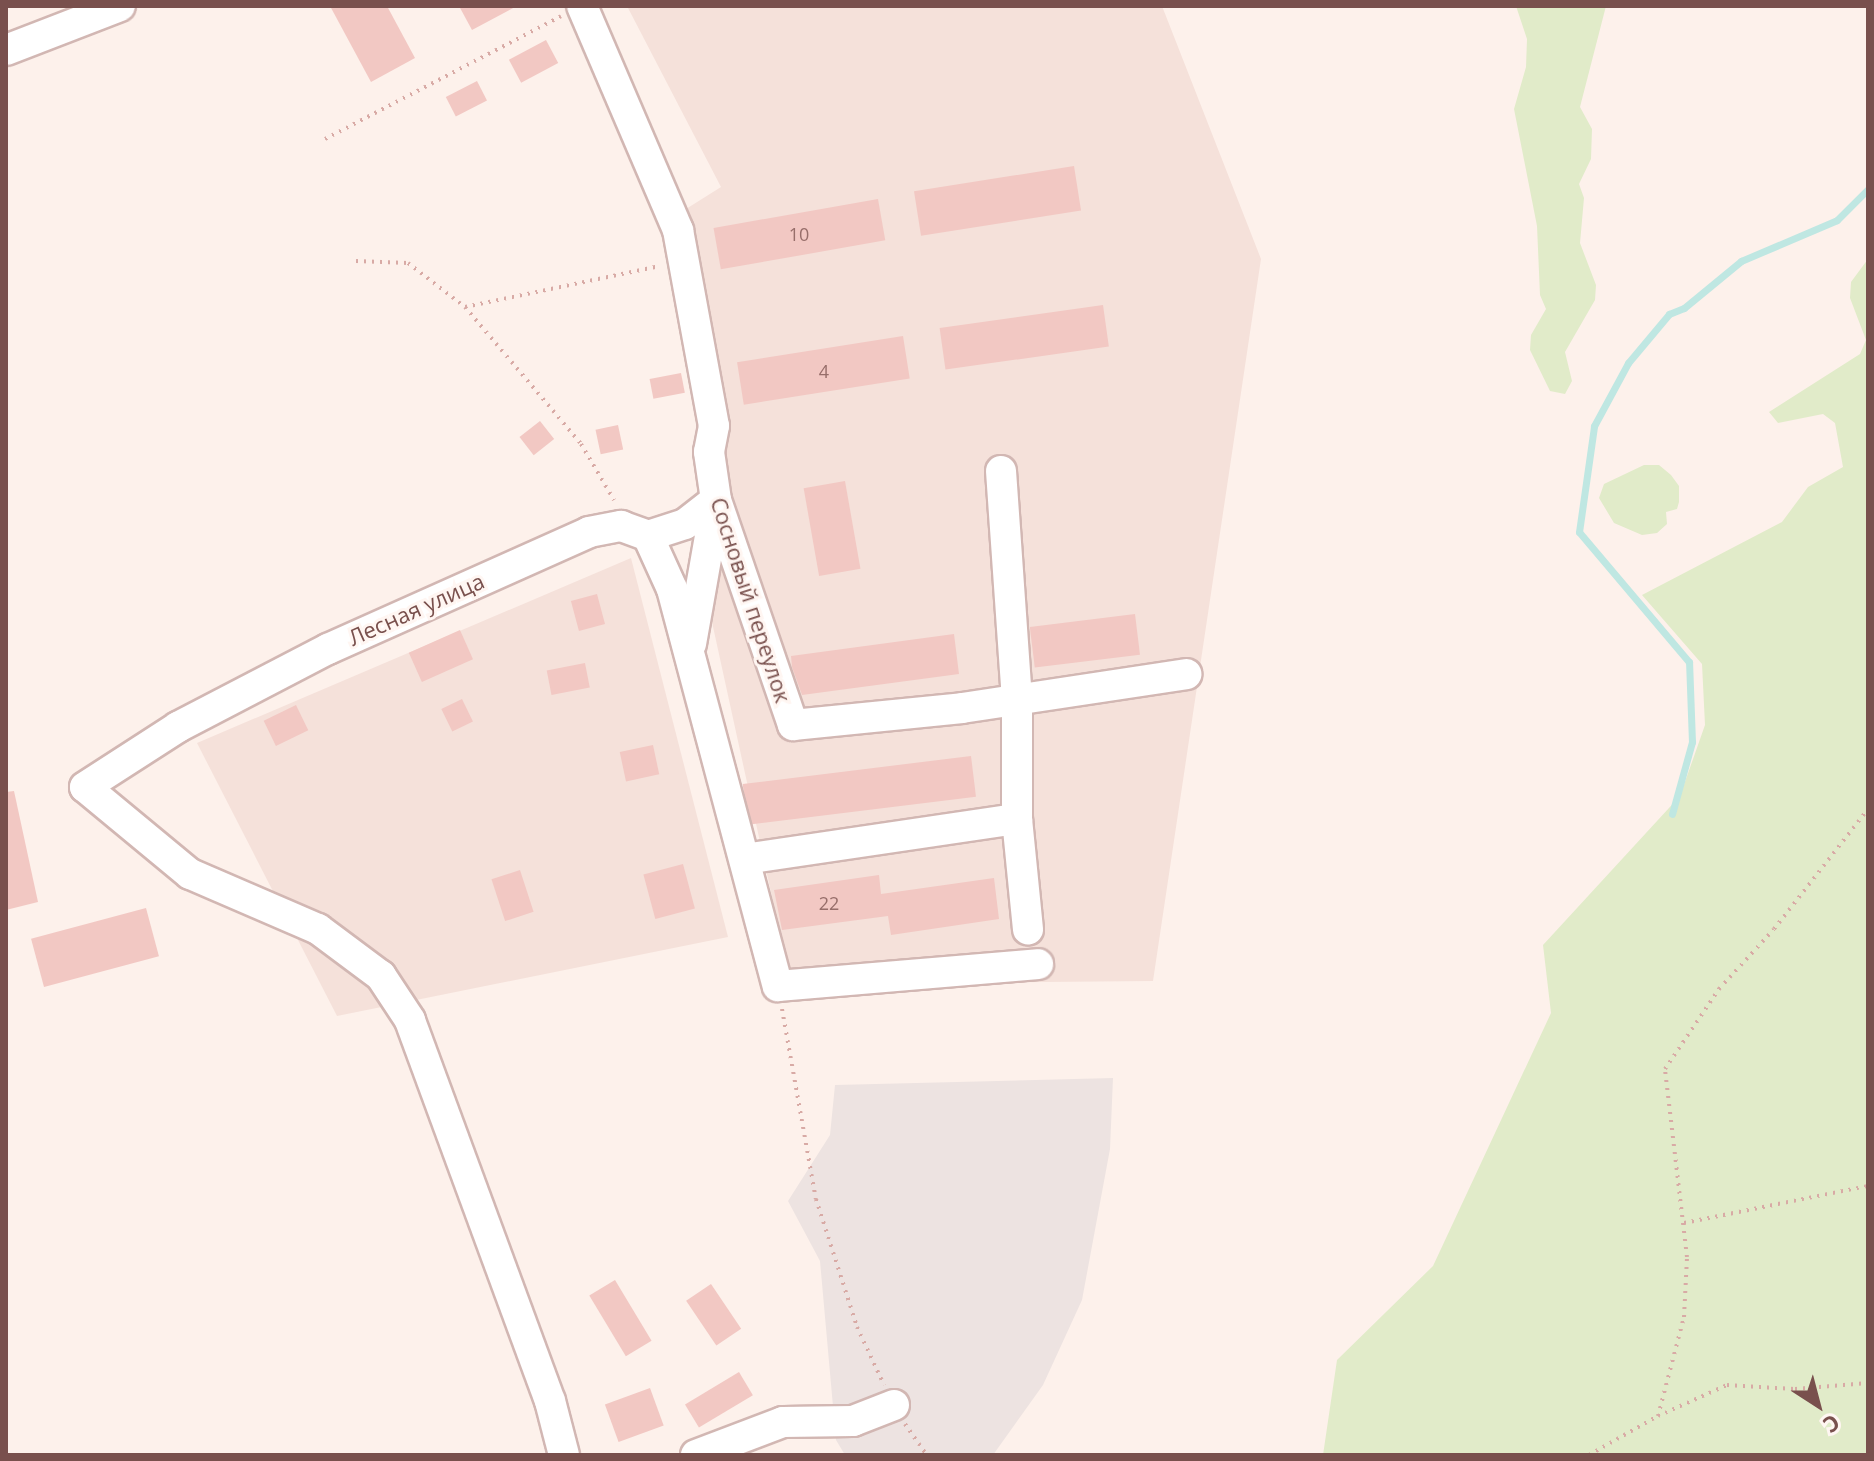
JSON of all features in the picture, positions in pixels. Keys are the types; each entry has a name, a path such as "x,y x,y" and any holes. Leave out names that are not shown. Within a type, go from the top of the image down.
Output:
{"street":[{"path":"6,50 120,6"},
{"name":"Сосновый переулок","path":"575,10 661,186 685,261 714,426 709,452 716,500 793,725 1017,700 1186,674"},
{"path":"1001,471 1017,700 1017,819 1028,929"},
{"path":"689,654 716,500"},
{"name":"Лесная улица","path":"564,1455 550,1401 410,1020 381,976 318,929 190,874 85,787 178,727 328,649 589,532 634,531 685,524 716,500"},
{"path":"634,531 672,589 778,986 1038,964"},
{"path":"745,859 1017,819"},
{"path":"696,1455 783,1422 853,1421 894,1405"}],"path":[{"path":"325,139 575,10"},
{"path":"356,261 408,263 465,307 581,444 634,531"},
{"path":"465,307 685,261"},
{"path":"1658,1416 1684,1317 1684,1223 1665,1069 1719,989 1774,929 1868,809"},
{"path":"778,986 816,1199 857,1327 894,1405 927,1455"},
{"path":"1684,1223 1868,1186"},
{"path":"1589,1455 1658,1416 1727,1385 1795,1389 1868,1383"}],"shaded area":[{"path":"627,6 1162,6 1261,259 1153,981 791,984 705,590 729,417 686,209 721,187"},
{"path":"631,558 728,937 337,1016 197,743"},
{"path":"1113,1078 1110,1149 1082,1300 1043,1385 993,1455 845,1455 836,1440 820,1261 788,1201 830,1135 835,1085"}],"green space":[{"path":"1516,6 1606,6 1580,107 1592,129 1591,159 1579,184 1584,198 1580,243 1596,285 1595,300 1565,352 1572,381 1565,394 1550,391 1530,350 1531,335 1546,309 1540,295 1537,226 1514,109 1526,67 1527,39"},
{"path":"1868,259 1868,1455 1323,1455 1337,1360 1433,1266 1551,1013 1543,945 1680,796 1705,725 1702,664 1642,595 1782,522 1808,487 1843,467 1835,423 1823,414 1778,423 1769,412 1860,354 1866,340 1850,298 1851,282"},
{"path":"1644,465 1659,465 1671,475 1679,486 1679,502 1677,509 1666,512 1667,524 1657,533 1642,535 1614,523 1599,498 1604,484"}],"building":[{"path":"330,6 387,6 415,58 371,82"},
{"path":"459,6 517,6 472,30"},
{"path":"546,40 558,63 521,83 509,60"},
{"path":"477,81 487,101 456,116 446,97"},
{"path":"1074,166 1081,210 921,236 914,191"},
{"path":"878,199 885,240 721,269 714,228"},
{"path":"1103,305 1109,347 945,370 940,328"},
{"path":"903,336 910,378 744,405 737,362"},
{"path":"681,373 685,393 653,399 650,379"},
{"path":"540,421 554,439 534,455 520,437"},
{"path":"618,425 623,449 601,454 596,430"},
{"path":"845,481 860,569 819,576 804,488"},
{"path":"597,594 605,624 579,631 571,601"},
{"path":"1135,614 1140,655 1035,668 1030,627"},
{"path":"460,630 473,659 422,682 409,653"},
{"path":"954,634 959,674 802,695 792,667 791,656"},
{"path":"585,663 590,688 551,695 547,670"},
{"path":"462,699 473,721 452,732 441,709"},
{"path":"296,705 308,730 276,746 264,721"},
{"path":"653,745 659,774 626,781 620,752"},
{"path":"971,756 976,797 748,825 743,784"},
{"path":"14,791 38,902 6,910 6,792"},
{"path":"683,864 695,908 655,919 643,875"},
{"path":"520,870 534,912 505,921 491,879"},
{"path":"879,875 881,894 994,878 999,919 891,935 888,916 782,930 774,890"},
{"path":"146,908 159,956 44,987 31,939"},
{"path":"615,1280 652,1341 626,1356 589,1295"},
{"path":"711,1284 741,1329 716,1346 686,1301"},
{"path":"739,1372 753,1395 699,1428 685,1404"},
{"path":"650,1388 664,1426 619,1442 605,1404"}],"waterway":[{"path":"1672,814 1692,742 1689,662 1579,532 1594,426 1628,363 1669,314 1684,308 1741,261 1837,220 1868,189"}]}
